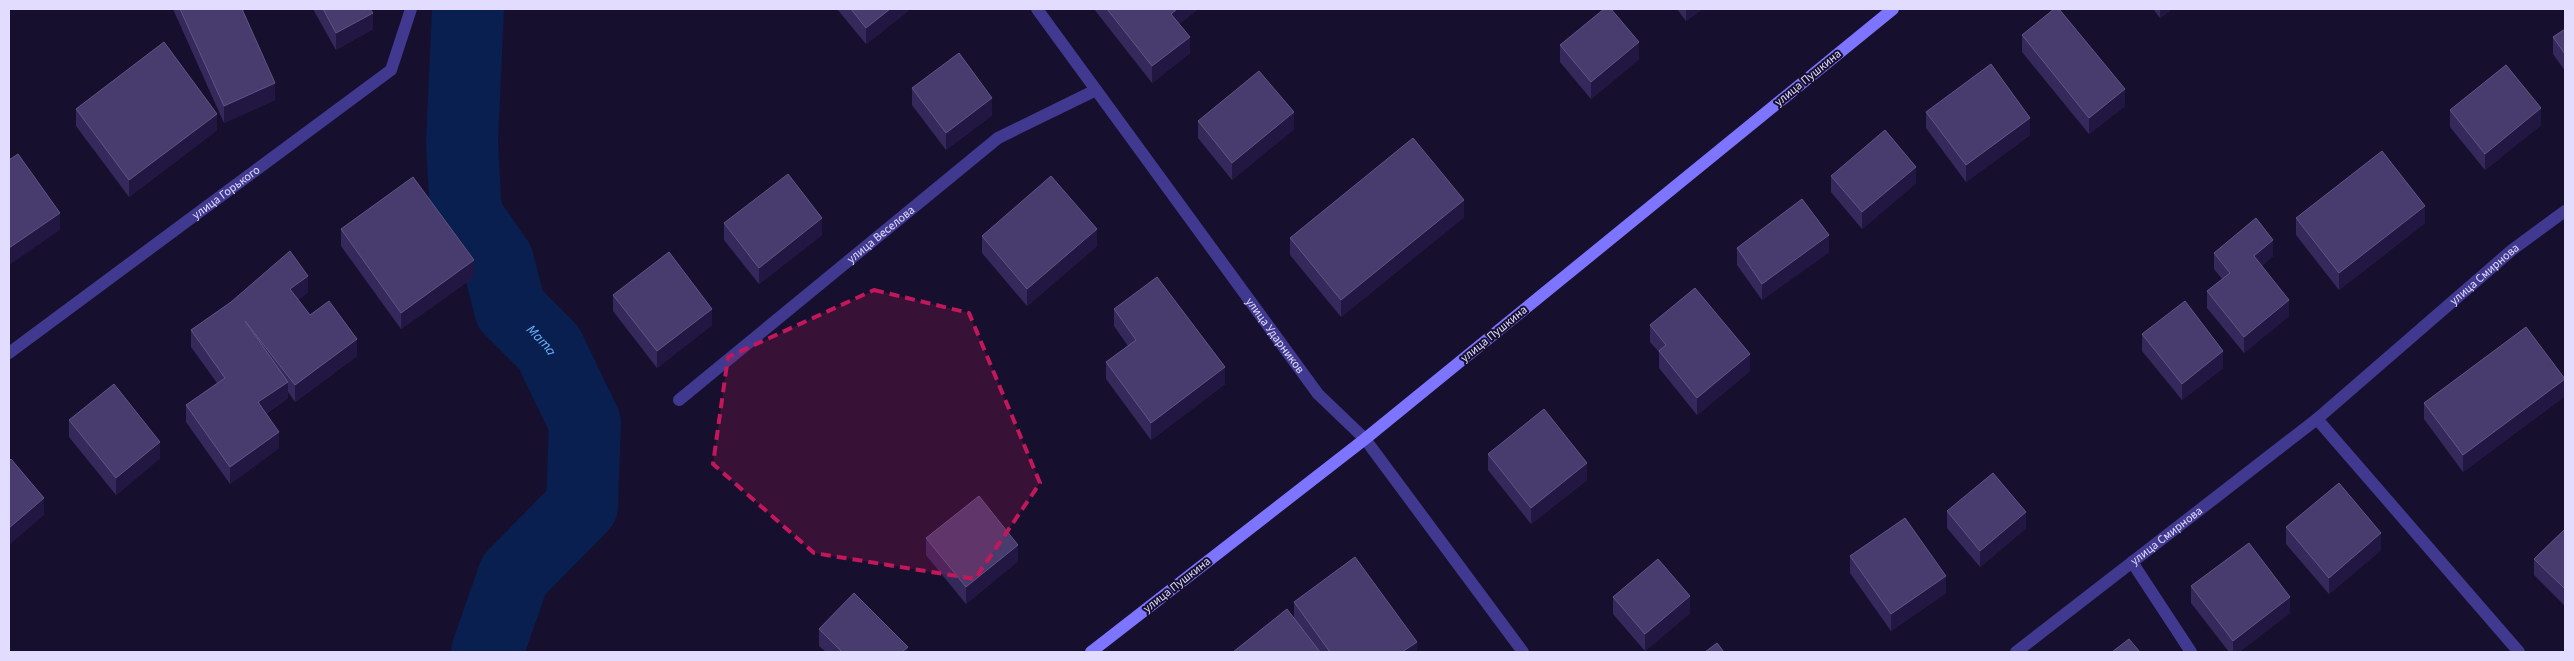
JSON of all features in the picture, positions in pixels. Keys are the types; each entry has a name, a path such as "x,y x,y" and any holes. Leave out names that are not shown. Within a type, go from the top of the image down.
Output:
{"street":[{"name":"улица Горького","path":"9,353 391,70 411,9"},
{"name":"улица Ударников","path":"1037,9 1318,394 1365,439 1523,652"},
{"name":"улица Пушкина","path":"1091,652 1365,439 1893,9"},
{"name":"улица Веселова","path":"679,400 998,138 1096,90"},
{"name":"улица Смирнова","path":"2016,652 2318,418 2512,250 2565,211"},
{"path":"2318,418 2519,652"},
{"path":"2132,562 2191,652"}],"highlighted area":[{"path":"874,290 969,313 1040,483 975,579 814,553 713,464 728,357"}],"building":[{"path":"180,9 242,9 275,83 224,106"},
{"path":"323,9 370,9 373,13 336,33"},
{"path":"851,9 890,9 866,28"},
{"path":"1107,9 1177,9 1171,14 1190,37 1152,66"},
{"path":"1604,9 1611,9 1639,42 1591,82 1560,45"},
{"path":"2054,9 2059,9 2125,89 2089,118 2022,35"},
{"path":"2565,29 2565,54 2553,37"},
{"path":"164,42 217,114 129,180 76,109"},
{"path":"959,53 992,98 946,133 912,88"},
{"path":"1991,64 2030,118 1966,165 1926,112"},
{"path":"2506,65 2541,108 2485,154 2450,110"},
{"path":"1259,71 1294,112 1232,163 1198,121"},
{"path":"1885,130 1916,167 1862,212 1831,176"},
{"path":"1413,138 1464,200 1341,300 1290,238"},
{"path":"2382,151 2425,206 2339,273 2296,218"},
{"path":"18,154 60,213 9,248 9,160"},
{"path":"788,174 822,218 759,268 724,223"},
{"path":"1051,176 1097,229 1027,289 982,236"},
{"path":"413,177 474,260 401,313 341,229"},
{"path":"1802,199 1829,235 1762,284 1737,248"},
{"path":"2256,218 2273,240 2254,256 2289,300 2244,337 2207,291 2230,273 2214,253"},
{"path":"290,251 308,276 290,289 310,315 329,301 357,339 295,385 245,321 288,382 258,402 279,432 230,467 186,405 225,378 191,330 231,302"},
{"path":"669,252 712,309 657,351 613,295"},
{"path":"1157,277 1225,367 1151,423 1106,362 1136,340 1114,309"},
{"path":"1695,288 1750,354 1697,398 1659,351 1666,345 1650,325"},
{"path":"2185,301 2223,351 2182,384 2142,334"},
{"path":"2526,327 2565,379 2463,455 2424,403"},
{"path":"114,384 160,442 116,478 69,420"},
{"path":"1544,409 1587,463 1531,508 1488,454"},
{"path":"11,459 44,498 9,528 9,461"},
{"path":"1993,473 2026,512 1980,551 1947,511"},
{"path":"2339,483 2381,533 2329,578 2286,527"},
{"path":"979,496 1018,545 966,587 926,538"},
{"path":"1905,518 1946,576 1891,614 1850,556"},
{"path":"2565,529 2565,589 2534,559"},
{"path":"2249,543 2290,597 2233,641 2191,586"},
{"path":"1355,557 1417,642 1402,652 1330,652 1294,602"},
{"path":"1658,559 1690,596 1645,634 1613,597"},
{"path":"854,593 908,647 902,652 842,652 819,629"},
{"path":"1287,609 1320,652 1233,652"},
{"path":"2129,639 2140,652 2112,652"},
{"path":"1717,643 1724,652 1705,652"}],"waterway":[{"name":"Мата","path":"468,9 462,142 466,215 498,261 510,309 549,348 585,423 582,506 514,575 487,652"}]}
